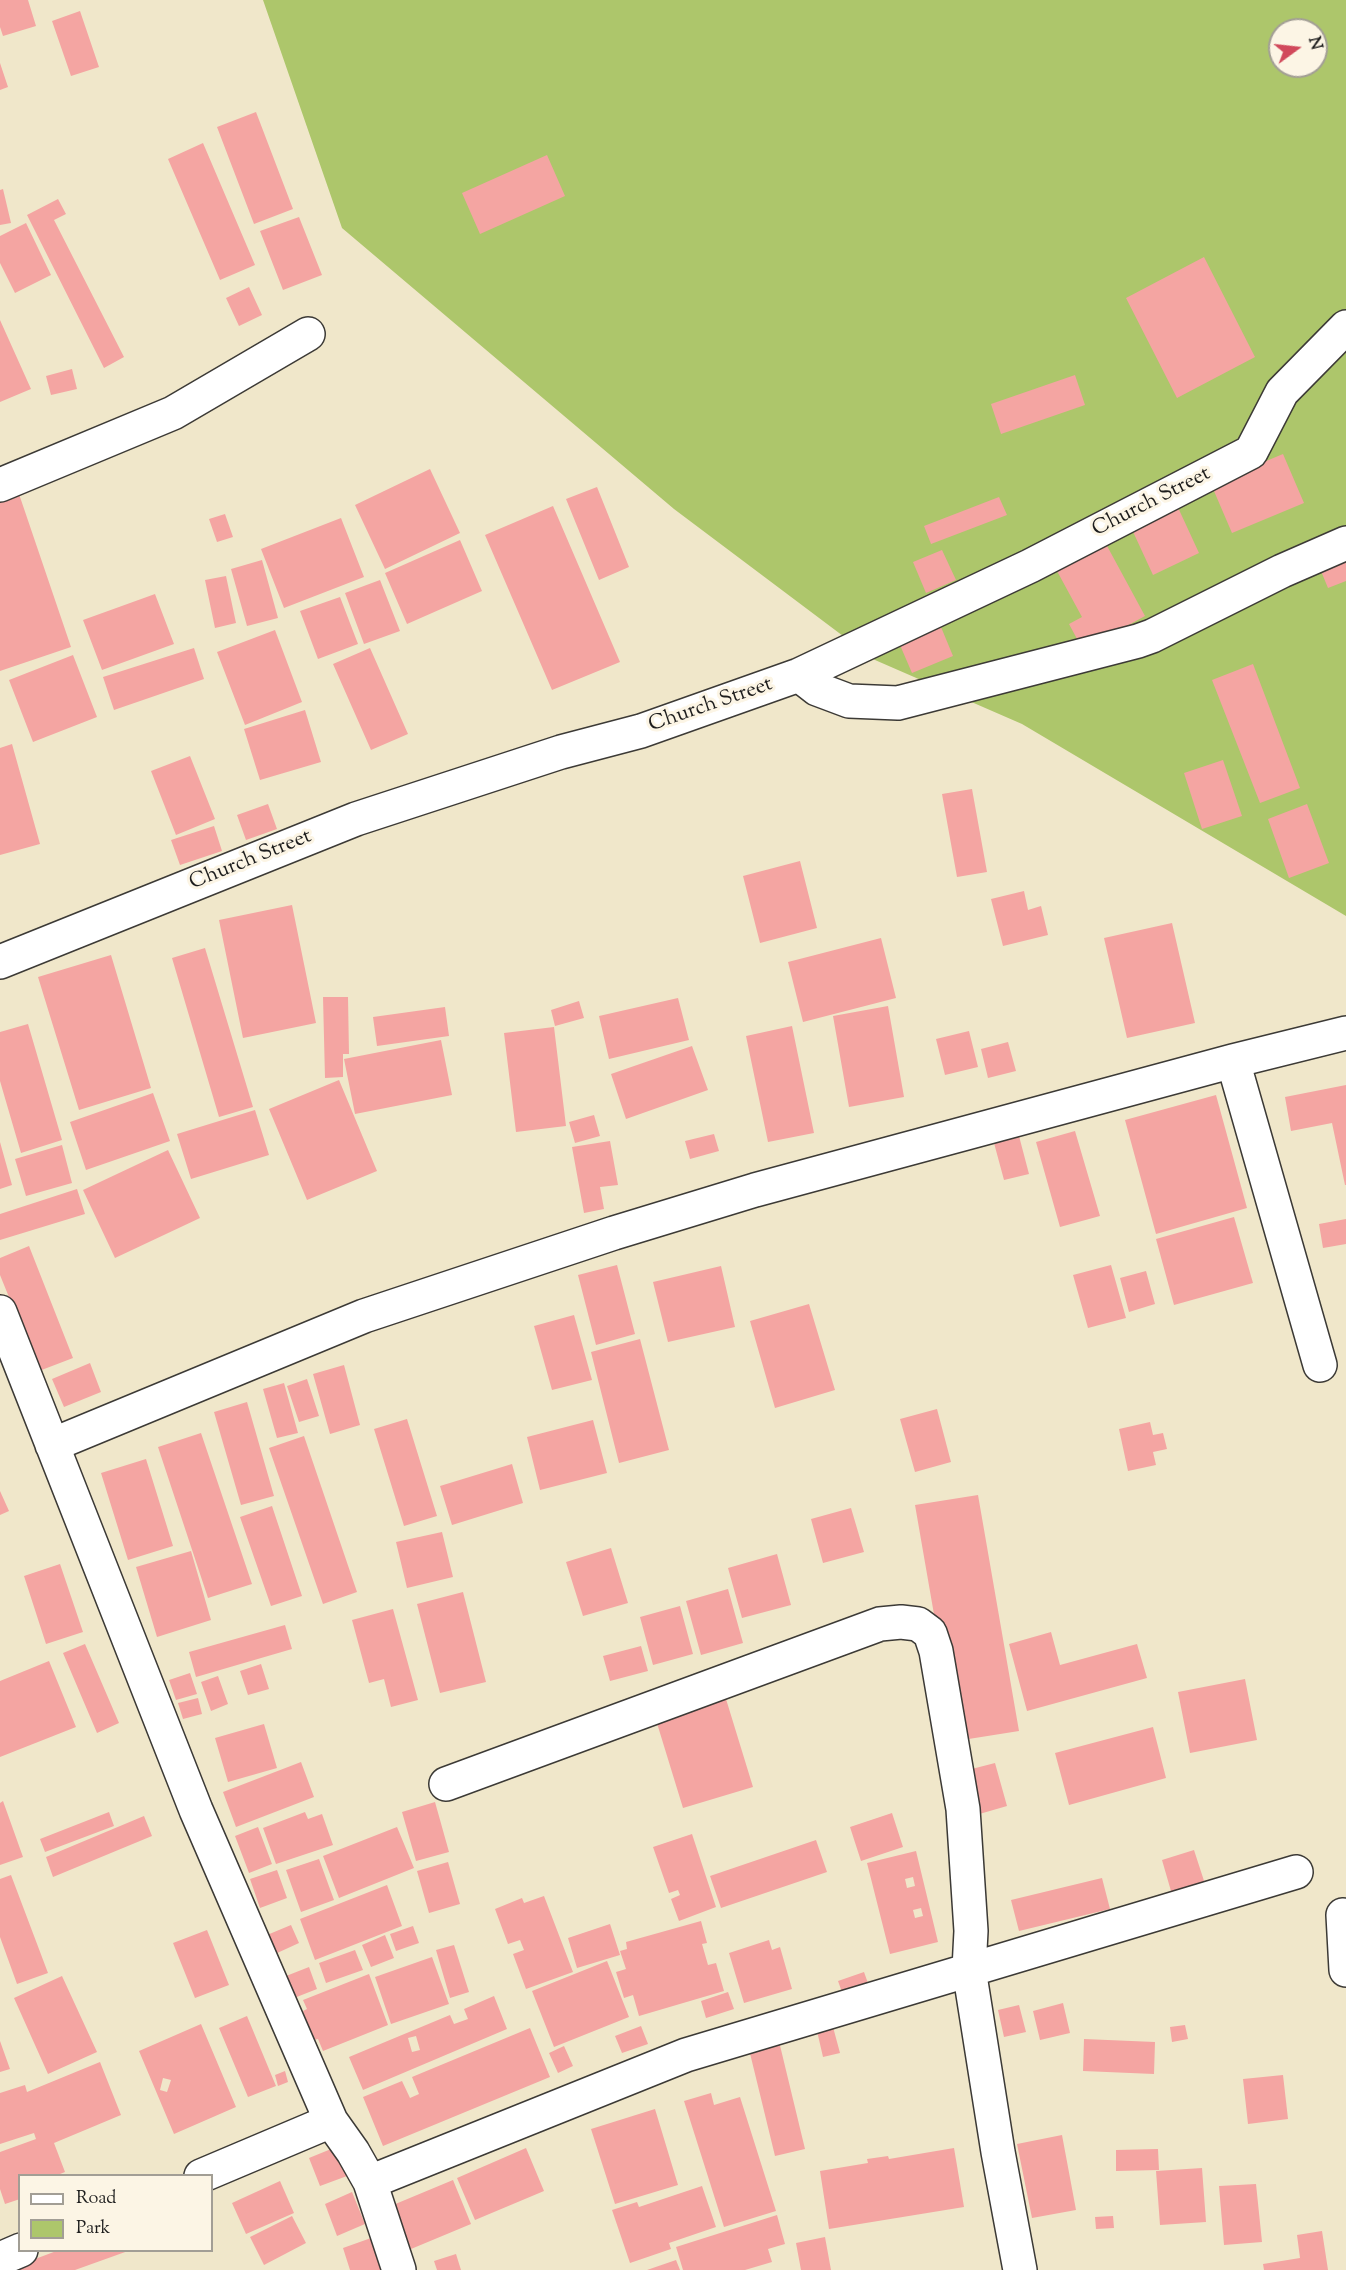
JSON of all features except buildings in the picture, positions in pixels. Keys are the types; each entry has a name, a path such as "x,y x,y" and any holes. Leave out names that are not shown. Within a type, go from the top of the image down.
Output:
{"street":[{"name":"Church Street","path":"0,962 356,819 561,752 641,731 799,675 1030,566 1251,452 1282,392 1346,327"},
{"path":"0,485 173,412 308,334"},
{"path":"799,675 817,689 849,701 898,703 1138,641 1282,571 1346,543"},
{"path":"52,1445 364,1316 614,1233 755,1190 1233,1060 1346,1033"},
{"path":"1233,1060 1320,1365"},
{"path":"0,1312 196,1810 331,2121 353,2152 370,2182 399,2270"},
{"path":"446,1784 880,1624 901,1622 918,1624 930,1634 936,1651 963,1809 971,1931 969,1970 998,2152 1020,2270"},
{"path":"370,2182 686,2055 1296,1872"},
{"path":"1343,1915 1346,1970"},
{"path":"203,2174 331,2121"},
{"path":"0,2259 18,2251"}],"green space":[{"path":"263,0 1346,0 1346,916 1022,724 875,660 674,509 342,228"}]}
